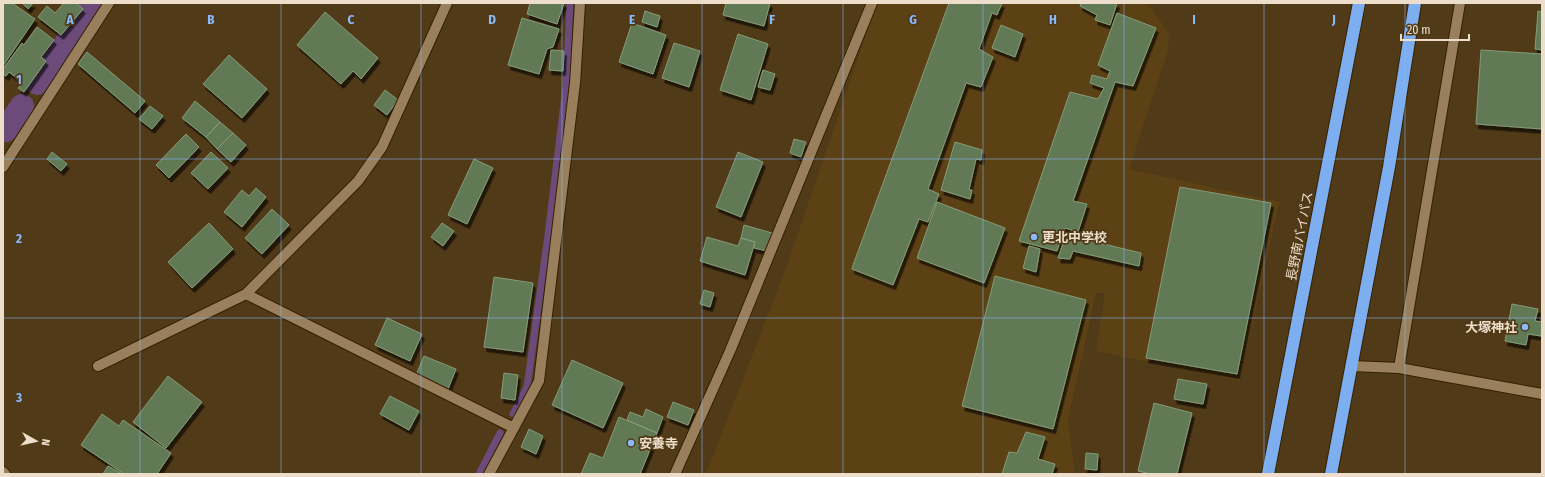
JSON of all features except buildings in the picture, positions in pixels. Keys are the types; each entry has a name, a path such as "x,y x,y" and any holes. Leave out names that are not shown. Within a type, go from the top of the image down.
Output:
{"highway":[{"name":"長野南バイパス","path":"1268,474 1359,3"},
{"path":"1331,474 1389,167 1415,3"}],"street":[{"path":"3,167 108,3"},
{"path":"98,366 246,294 358,181 382,148 447,3"},
{"path":"489,474 539,381 575,83 580,3"},
{"path":"675,474 730,351 872,3"},
{"path":"1399,368 1460,3"},
{"path":"246,294 514,428"},
{"path":"1351,366 1399,368 1542,394"}],"shaded area":[{"name":"更北中学校","path":"877,3 1147,3 1169,33 1168,51 1129,169 1279,202 1240,381 1096,351 1105,293 1096,293 1068,420 1075,474 706,474 785,271"}],"waterway":[{"path":"37,83 50,67 94,3"},
{"path":"513,414 527,387 548,235 566,87 570,3"},
{"path":"6,130 22,106"},
{"path":"479,474 500,433"}],"place":[{"name":"更北中学校","path":"1034,237"},
{"name":"大塚神社","path":"1525,327"},
{"name":"安養寺","path":"631,443"}]}
